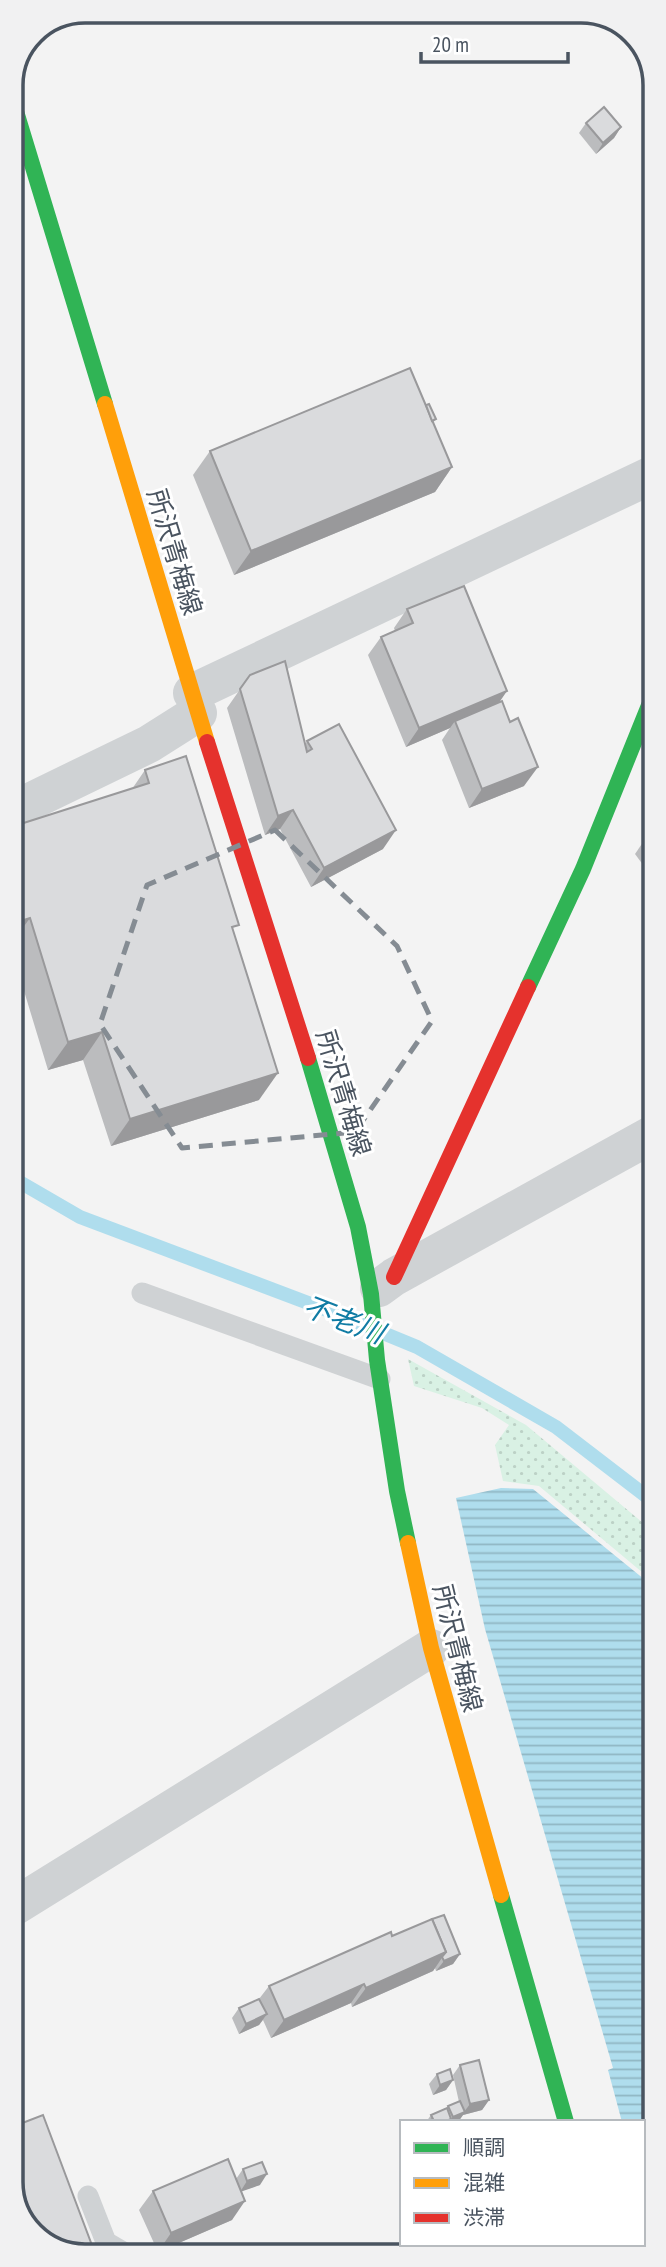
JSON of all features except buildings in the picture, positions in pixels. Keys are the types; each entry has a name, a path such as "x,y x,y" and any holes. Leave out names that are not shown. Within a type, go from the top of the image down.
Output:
{"main road":[{"name":"所沢青梅線","path":"23,135 195,703 327,1118 358,1227 383,1285 378,1369 397,1490 431,1648 565,2120"},
{"path":"383,1285 583,869 643,720"}],"street":[{"path":"23,805 149,744 195,703 643,479"},
{"path":"383,1285 643,1140"},
{"path":"23,1901 431,1648"}],"lane":[{"path":"142,1293 378,1369"},
{"path":"88,2196 106,2242 109,2244"}],"highlighted area":[{"path":"275,830 397,946 432,1021 355,1132 182,1148 100,1024 147,885"}],"green space":[{"path":"408,1359 526,1425 643,1523 643,1573 539,1486 503,1481 495,1445 509,1425 482,1408 414,1386"}],"water":[{"path":"501,1488 533,1489 643,1578 643,2120 621,2120 608,2070 613,2068 485,1629 456,1498"}],"waterway":[{"name":"不老川","path":"23,1184 80,1217 417,1347 556,1427 643,1494"}],"traffic: fast":[{"path":"23,134 105,404"},
{"path":"528,987 583,869 643,720"},
{"path":"308,1058 358,1227 371,1294 377,1360 397,1491 408,1543"},
{"path":"501,1895 565,2120"}],"traffic: slow":[{"path":"105,404 207,742"},
{"path":"408,1543 431,1648 501,1895"}],"traffic: jam":[{"path":"207,742 308,1058"},
{"path":"394,1277 528,987"}]}
